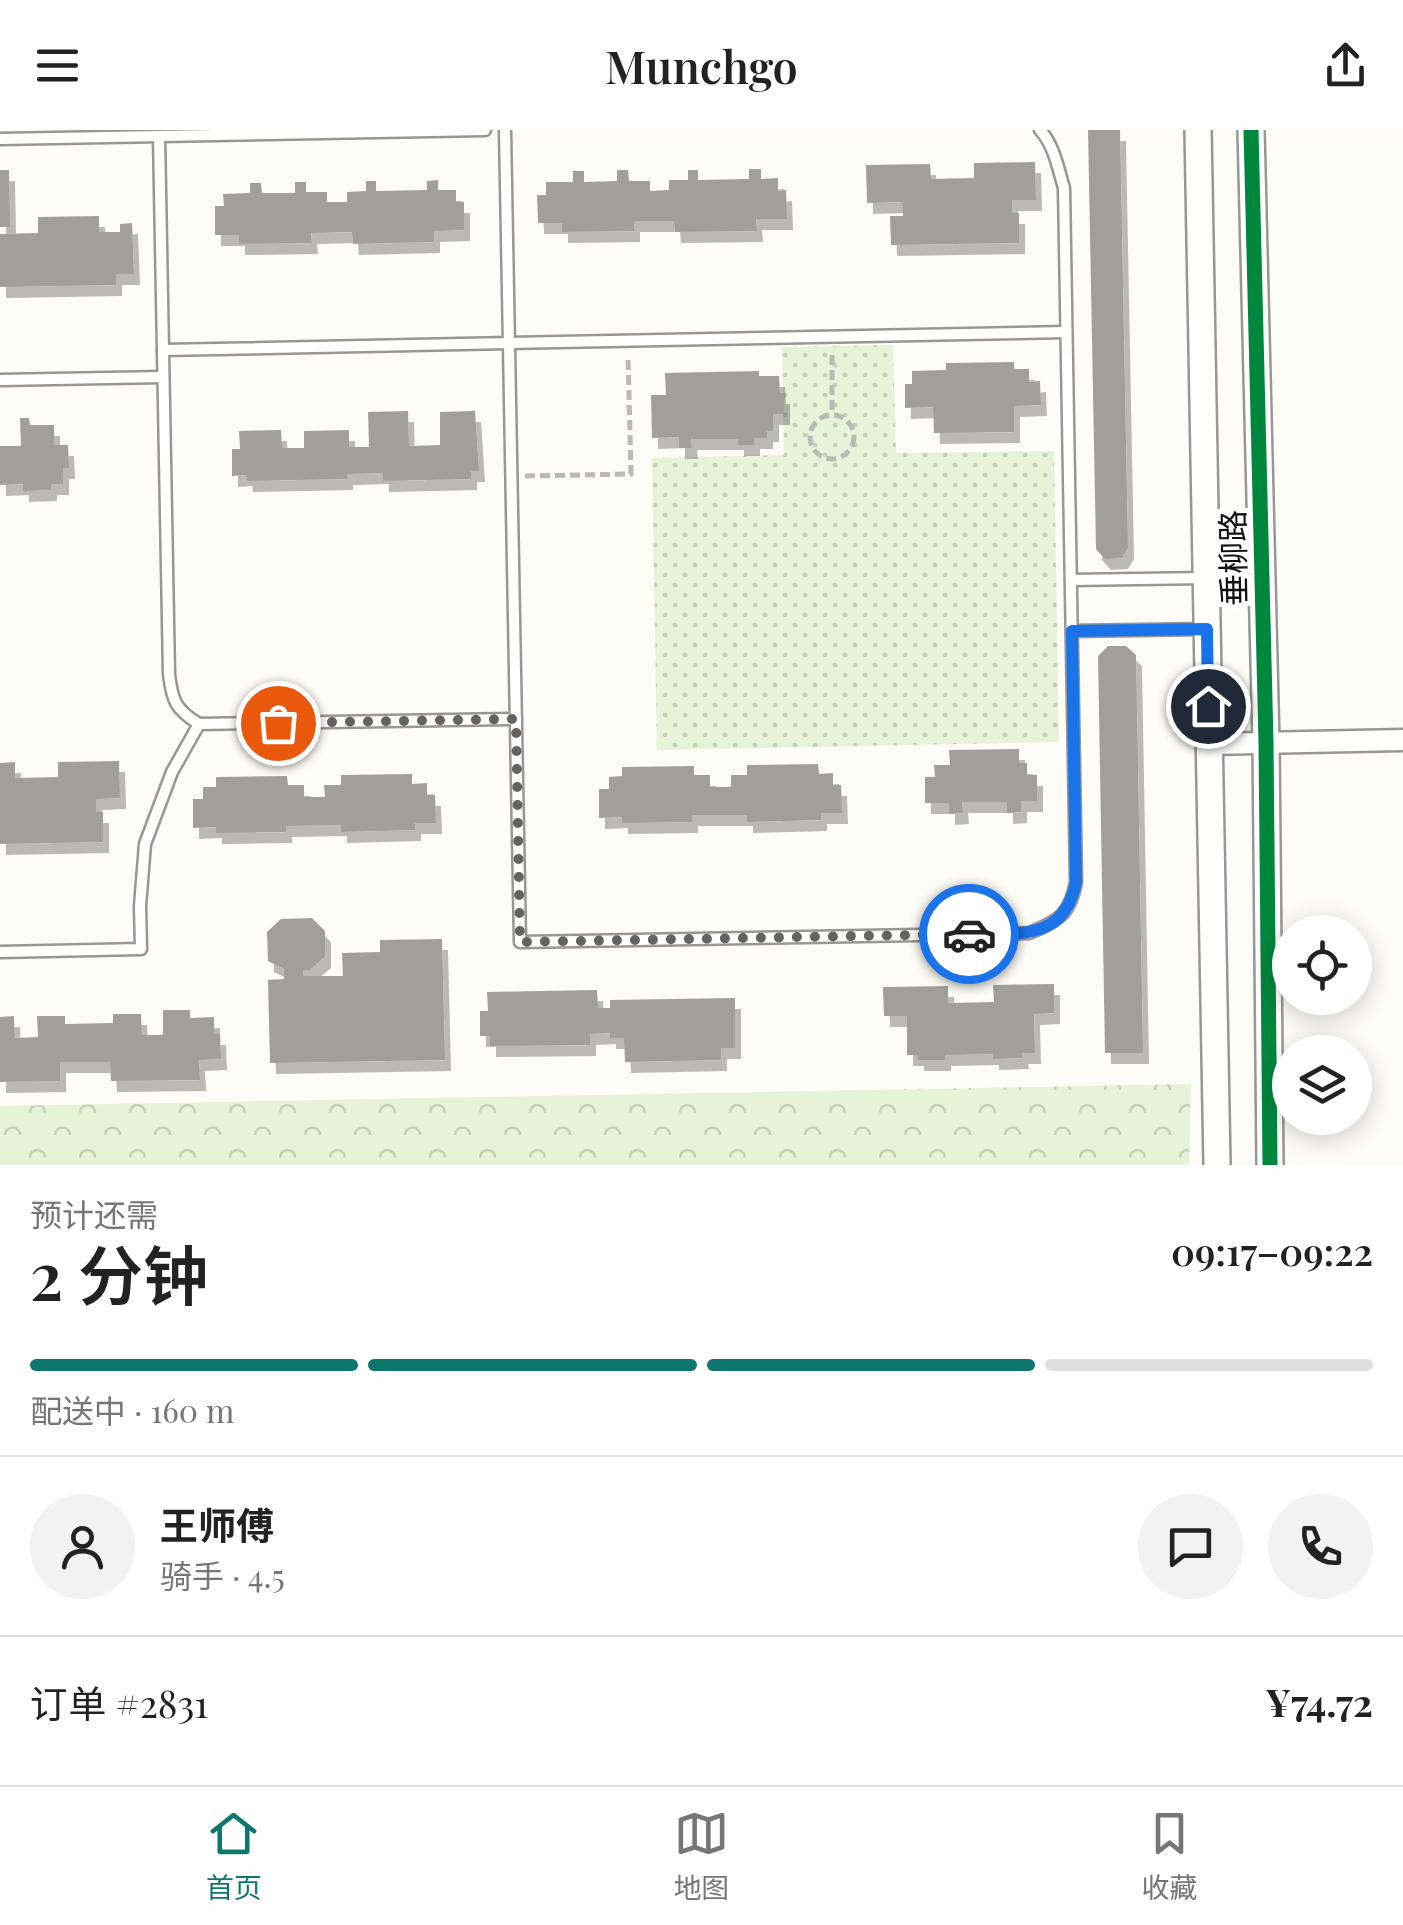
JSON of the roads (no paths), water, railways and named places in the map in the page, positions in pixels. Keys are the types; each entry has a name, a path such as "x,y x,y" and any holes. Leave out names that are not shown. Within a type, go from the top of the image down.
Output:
{"street":[{"name":"垂柳路","path":"1198,130 1218,1165"},
{"name":"垂柳路","path":"1251,130 1266,742 1270,1165"},
{"path":"1208,744 1403,740"}],"lane":[{"path":"0,139 485,130"},
{"path":"506,130 520,942 1029,933 1050,925 1066,912 1076,882 1064,188 1053,150 1040,130"},
{"path":"159,136 169,674 178,708 199,724 516,719"},
{"path":"163,350 1066,332"},
{"path":"0,380 164,377"},
{"path":"1071,580 1206,578"},
{"path":"1072,631 1207,629"},
{"path":"0,952 141,949 144,844 172,772 199,724"}]}
